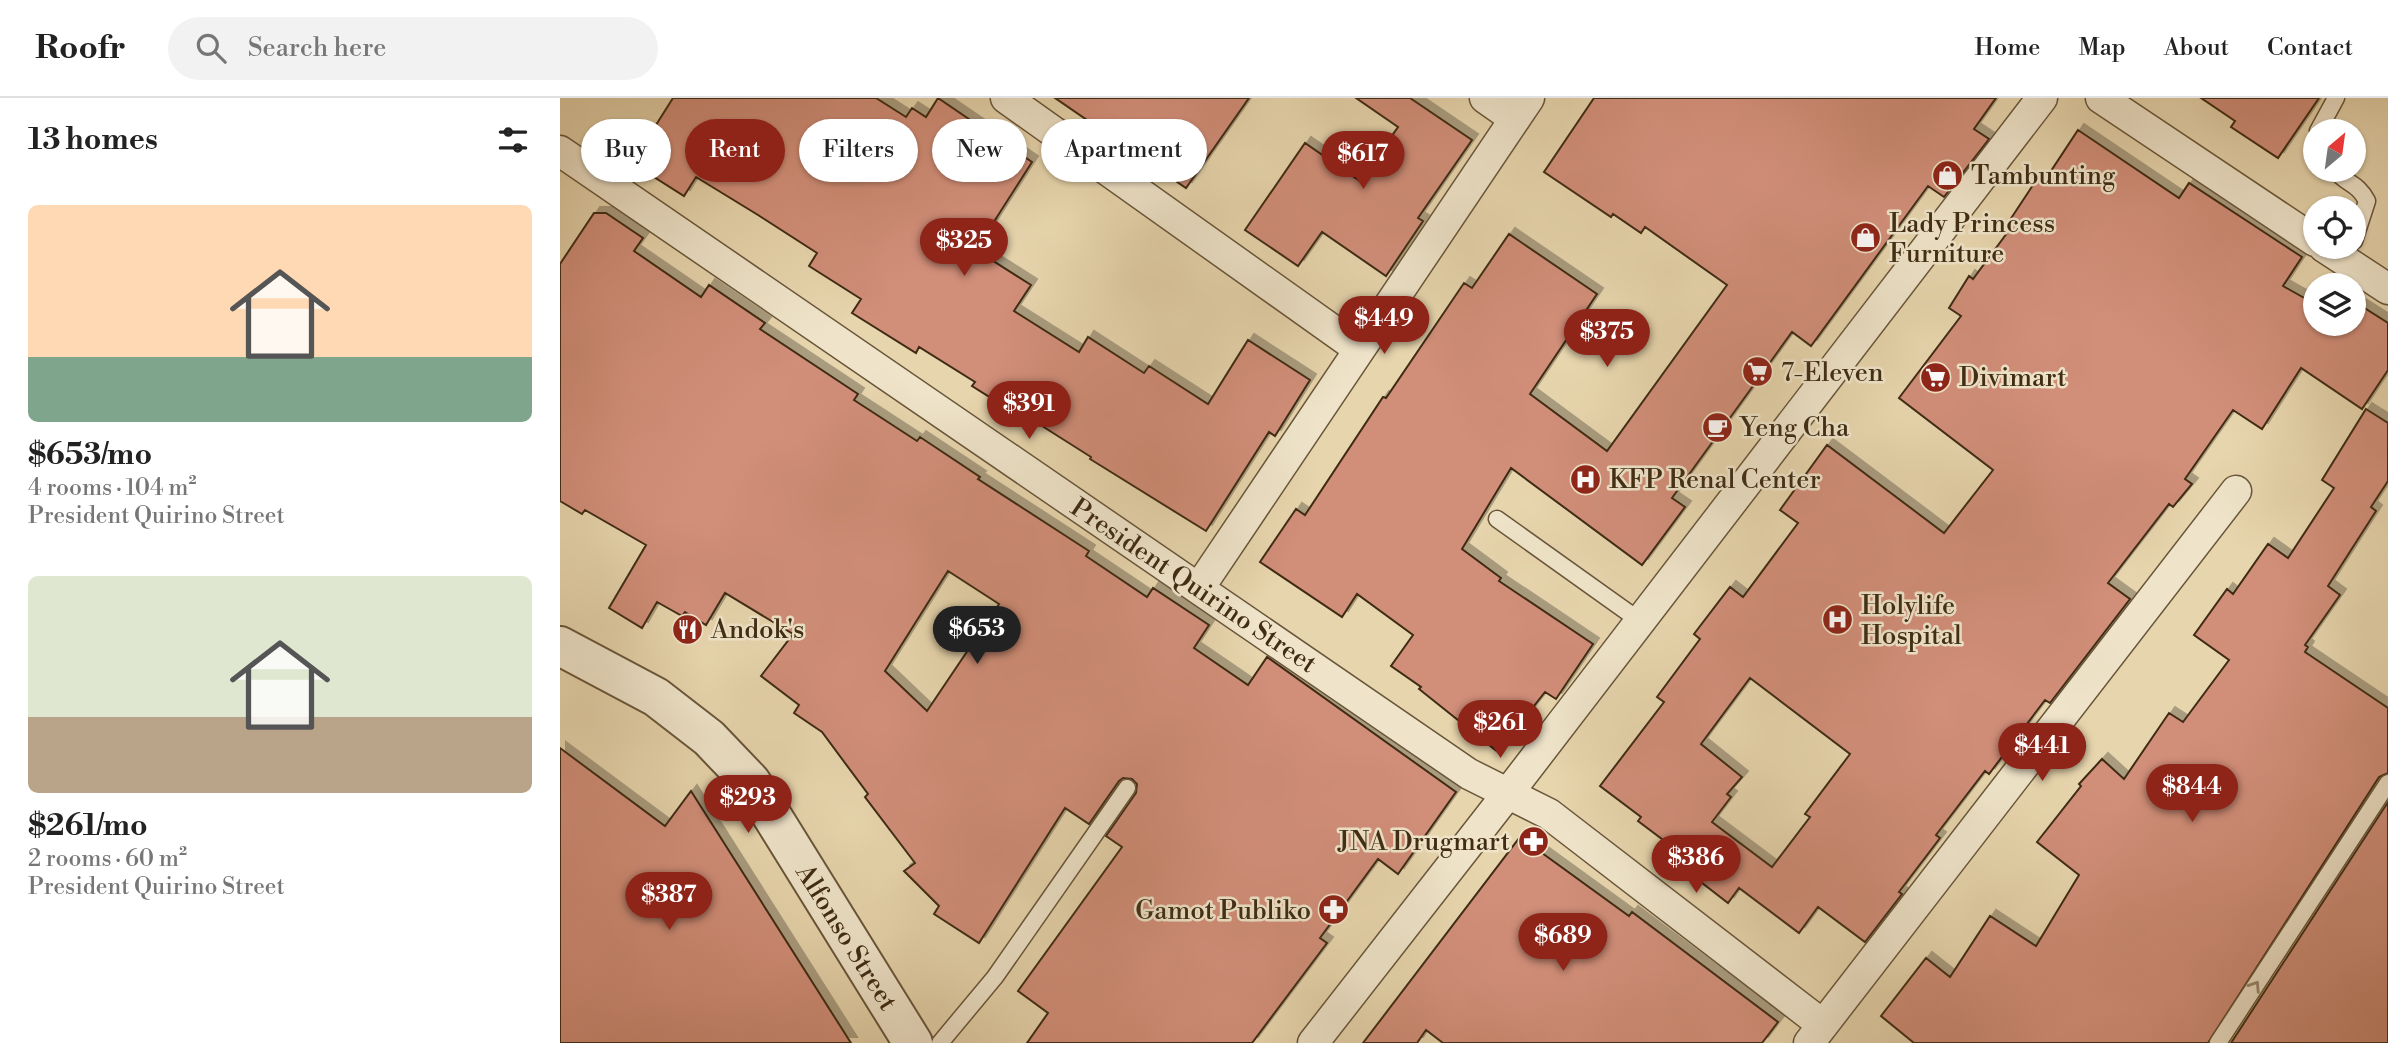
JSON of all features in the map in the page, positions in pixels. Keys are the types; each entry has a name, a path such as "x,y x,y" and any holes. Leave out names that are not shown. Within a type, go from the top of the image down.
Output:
{"street":[{"path":"1006,98 1359,349"},
{"path":"1199,588 1522,108 1485,98"},
{"path":"1313,1043 2042,98"},
{"path":"2101,98 2303,233"},
{"name":"President Quirino Street","path":"560,150 1469,774 1539,807 1816,1034"},
{"path":"2355,259 2388,289"},
{"path":"1816,1034 2236,491"},
{"name":"Alfonso Street","path":"560,646 656,697 709,738 751,782 913,1043"}],"lane":[{"path":"2325,119 2336,98"},
{"path":"2351,182 2360,187 2364,196"},
{"path":"1497,519 1640,621"},
{"path":"2218,1043 2388,783"},
{"path":"940,1043 995,977 1127,788"}],"building":[{"path":"673,98 876,98 906,117 912,108 926,117 938,98 969,119 932,119 932,182 1019,182 976,250 1031,285 1014,311 1079,352 1088,337 1144,373 1149,366 1208,404 1248,340 1310,380 1275,436 1269,432 1206,531 1031,419 1029,422 972,386 975,382 919,347 916,353 852,313 861,299 809,266 817,253 704,182 785,182 785,119 685,119 685,182 693,182 684,196 662,182 671,182 671,119 660,119"},
{"path":"1055,98 1249,98 1207,158 1207,119 1086,119"},
{"path":"1356,98 1410,98 1472,140 1418,218 1423,221 1386,276 1322,232 1298,266 1245,230 1305,143 1360,181 1398,127"},
{"path":"1594,98 1996,98 1974,129 1989,139 1944,197 1928,186 1811,346 1792,332 1672,498 1685,507 1642,565 1511,468 1462,549 1501,578 1499,581 1593,644 1556,699 1545,692 1498,752 1419,689 1421,687 1391,666 1413,635 1357,594 1342,617 1260,562 1296,509 1305,515 1383,397 1386,398 1464,283 1472,288 1509,234 1597,294 1530,394 1607,451 1727,285 1645,227 1641,233 1613,214 1611,217 1544,172"},
{"path":"2201,98 2319,98 2278,158 2231,127 2235,121"},
{"path":"2078,130 2179,198 2189,183 2302,257 2283,286 2303,297 2303,336 2366,336 2366,309 2388,323 2388,370 2362,409 2301,368 2262,429 2233,410 2185,479 2192,484 2173,507 2169,504 2108,583 2130,599 2050,703 2045,700 1989,774 1985,771 1936,835 1940,838 1865,942 1818,907 1799,933 1739,888 1728,903 1688,872 1695,864 1638,821 1641,817 1600,786 1664,702 1657,697 1700,639 1694,634 1730,587 1743,597 1798,523 1780,510 1827,445 1944,533 1993,470 1899,398 1961,316 1949,308 1969,276 1973,279 2010,229 2006,226 2037,179 2043,183","holes":["1750,678 1850,754 1805,814 1810,817 1772,867 1712,822 1731,797 1727,794 1742,777 1701,744"]},
{"path":"1177,182 1190,182 1186,188"},
{"path":"594,213 606,213 643,238 634,251 701,297 709,285 765,323 760,329 858,394 854,400 917,441 920,437 980,477 978,479 1089,551 1086,556 1147,597 1153,588 1209,625 1194,648 1248,685 1267,657 1456,792 1398,874 1378,859 1320,938 1327,943 1252,1043 1027,1043 1048,1013 1018,991 1122,847 1106,836 1136,793 1137,784 1132,779 1123,778 1119,781 1089,824 1065,808 979,943 934,914 939,906 904,871 915,863 865,797 868,794 822,732 794,713 799,705 761,676 793,634 725,593 706,625 685,612 682,616 657,602 642,628 609,608 646,545 585,510 582,514 560,501 560,264","holes":["948,571 999,604 927,711 885,671"]},
{"path":"2366,409 2388,423 2388,481 2371,507 2376,511 2328,586 2340,595 2305,645 2308,647 2305,652 2388,708 2388,773 2379,777 2208,1043 1914,1043 1881,1016 1926,958 1950,977 1990,916 2036,946 2079,875 2037,842 2081,786 2079,784 2102,759 2124,779 2169,713 2183,722 2229,660 2194,635 2227,589 2233,594 2268,544 2288,558 2334,488 2322,480"},
{"path":"560,748 665,826 691,791 851,1043 560,1043"},
{"path":"2388,802 2388,1043 2231,1043"},
{"path":"1520,837 1629,916 1632,912 1778,1022 1762,1043 1443,1043 1426,1030 1417,1043 1363,1043"}],"place":[{"name":"Tambunting","path":"1948,175"},
{"name":"Lady Princess Furniture","path":"1866,238"},
{"name":"7-Eleven","path":"1758,372"},
{"name":"Divimart","path":"1936,377"},
{"name":"Yeng Cha","path":"1717,427"},
{"name":"KFP Renal Center","path":"1586,479"},
{"name":"Holylife Hospital","path":"1838,620"},
{"name":"Andok's","path":"688,629"},
{"name":"JNA Drugmart","path":"1533,841"},
{"name":"Gamot Publiko","path":"1334,910"}]}
